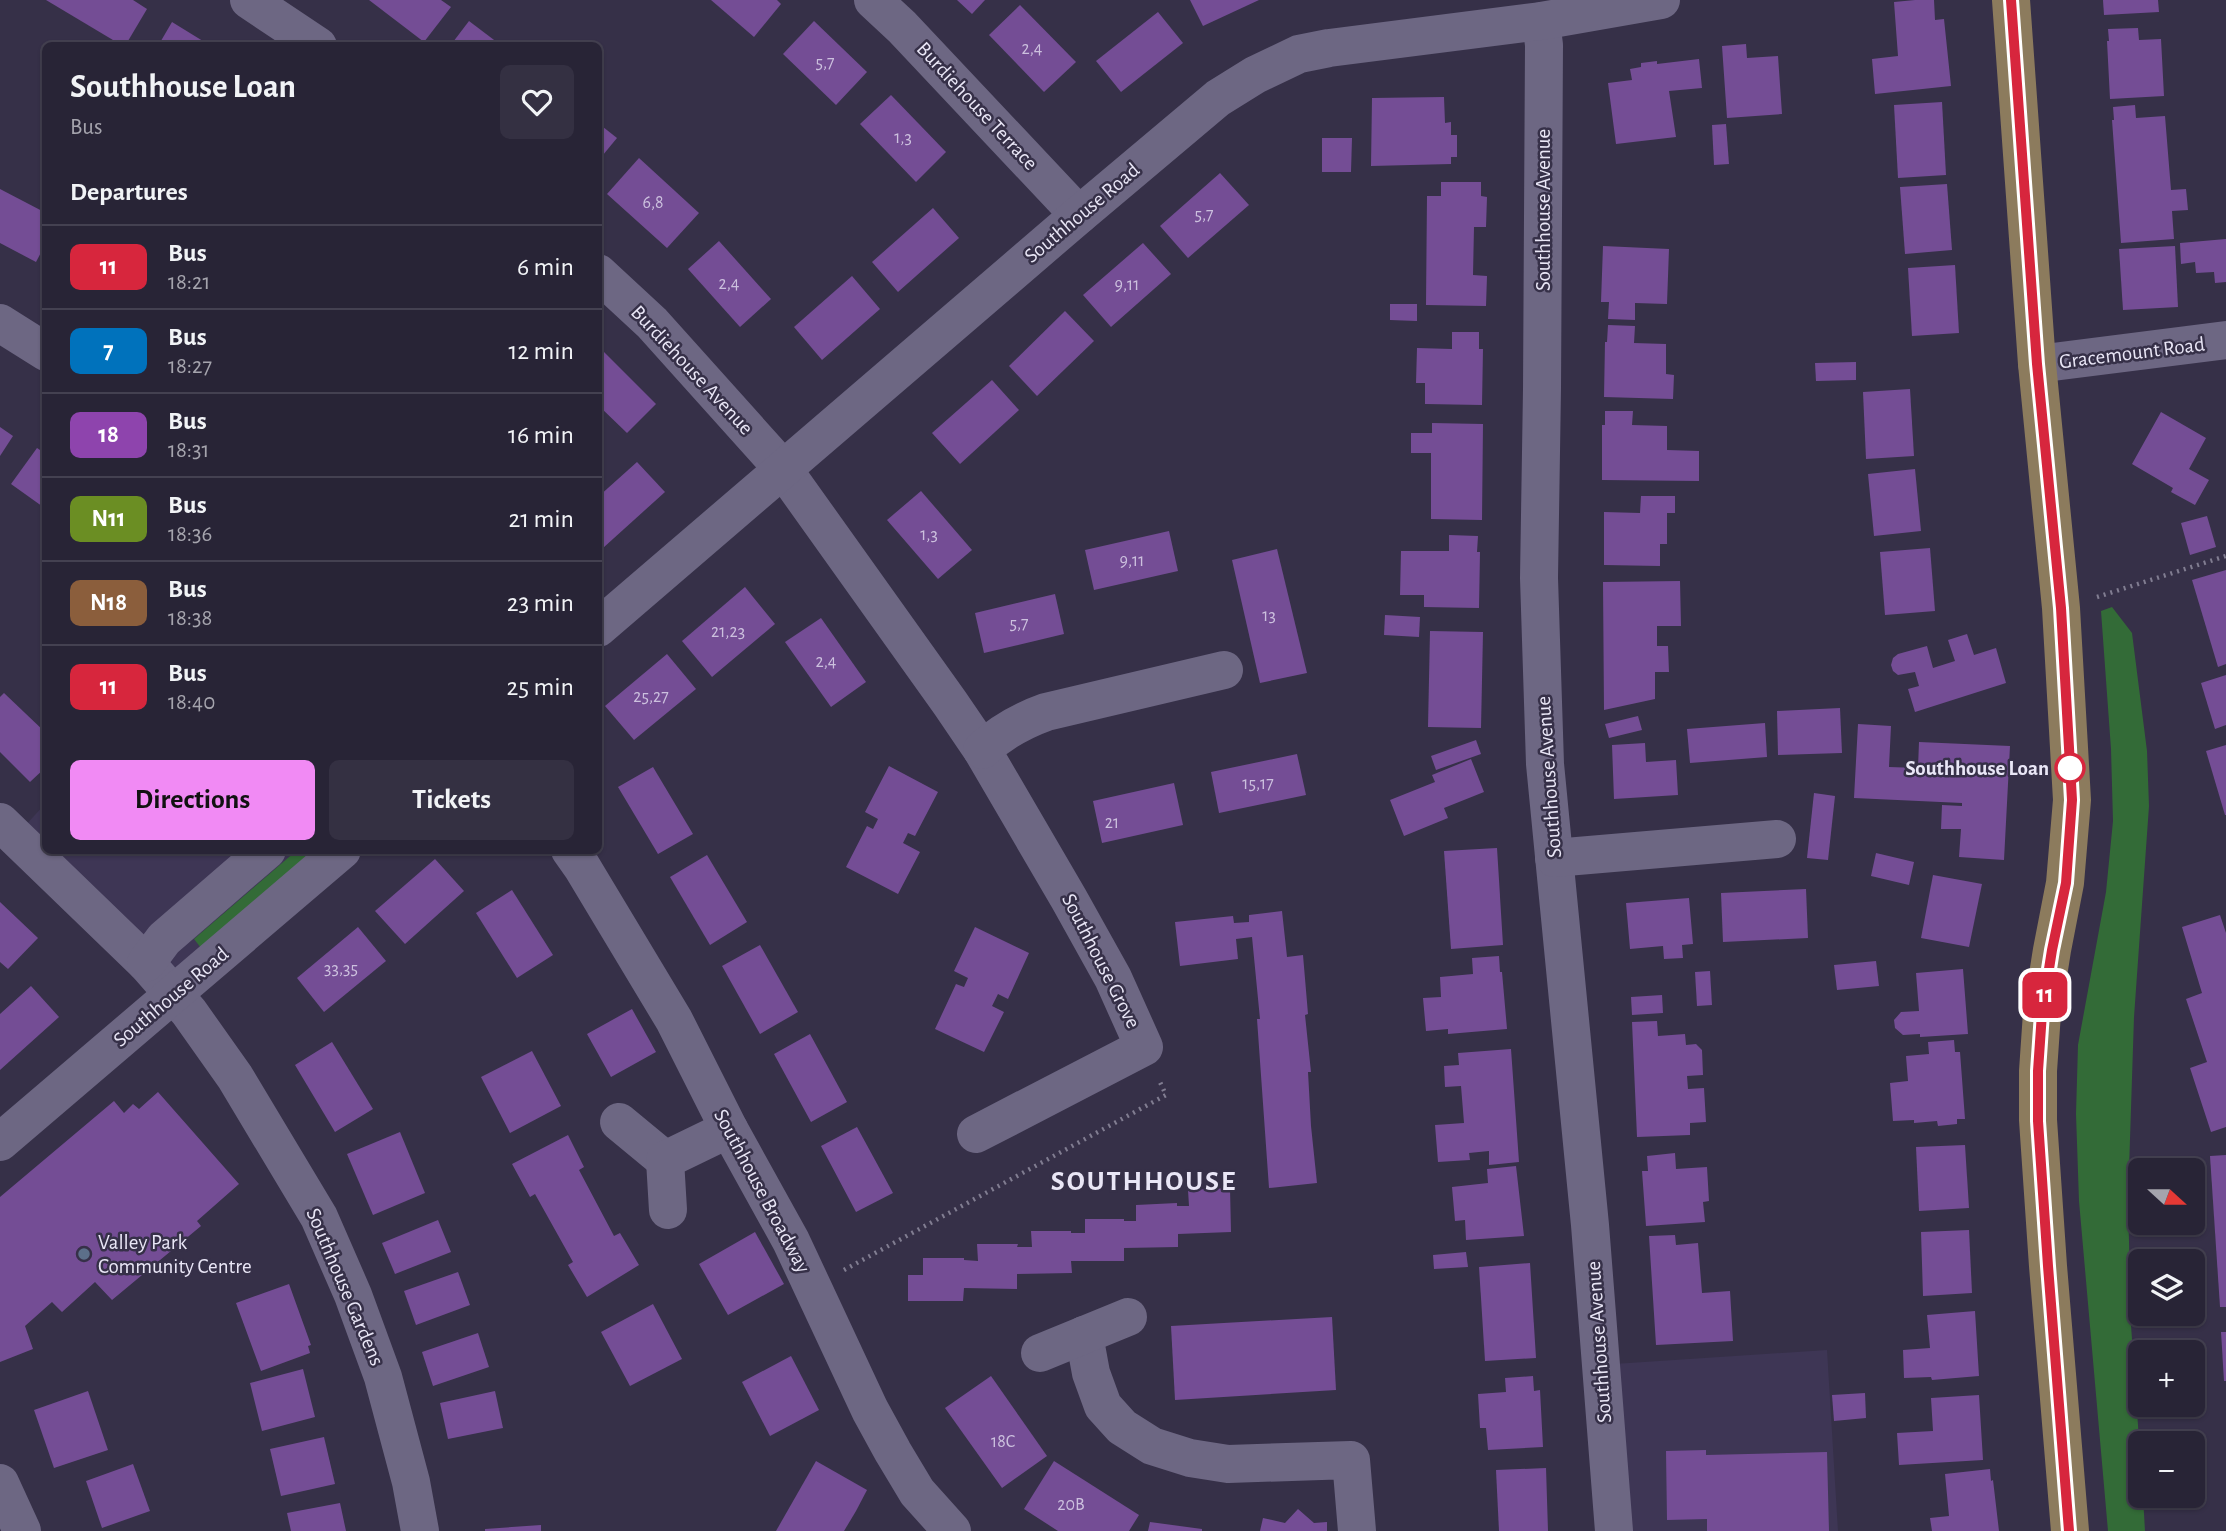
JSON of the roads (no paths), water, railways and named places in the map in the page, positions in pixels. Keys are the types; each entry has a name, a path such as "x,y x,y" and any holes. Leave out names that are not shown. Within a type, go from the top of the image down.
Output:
{"main road":[{"path":"2011,0 2037,364 2061,608 2072,800 2066,883 2042,1013 2038,1096 2048,1266 2070,1531"}],"street":[{"path":"249,0 312,42"},
{"name":"Burdiehouse Terrace","path":"873,0 912,37 1079,215"},
{"name":"Southhouse Road","path":"602,625 1218,98 1255,75 1299,54 1329,48 1541,21 1661,0"},
{"name":"Southhouse Avenue","path":"1541,21 1544,73 1539,578 1545,764 1590,1225 1614,1531"},
{"name":"Burdiehouse Avenue","path":"602,277 652,323 783,469"},
{"path":"0,323 42,349"},
{"name":"Gracemount Road","path":"2037,364 2226,340"},
{"name":"Southhouse Grove","path":"783,469 982,750 1113,978 1144,1046 976,1134"},
{"path":"982,750 998,734 1046,712 1224,670"},
{"name":"Southhouse Gardens","path":"0,822 146,963 190,1012 235,1077 318,1217 353,1295 383,1377 411,1482 419,1531"},
{"path":"1554,858 1777,839"},
{"path":"146,963 164,939 262,854"},
{"name":"Southhouse Road","path":"0,1142 337,854"},
{"name":"Southhouse Broadway","path":"573,854 674,1020 729,1129 791,1241 892,1452 917,1493 952,1531"},
{"path":"619,1122 665,1160 668,1210"},
{"path":"665,1160 729,1129"},
{"path":"1040,1353 1128,1317"},
{"path":"1084,1335 1091,1373 1103,1406 1122,1427 1152,1446 1190,1458 1228,1464 1351,1460 1357,1531"},
{"path":"0,1483 22,1531"}],"place":[{"name":"Southhouse Loan","path":"2070,768"},
{"name":"Valley Park Community Centre","path":"84,1254"}],"district":[{"name":"SOUTHHOUSE","path":"1144,1182"}]}
